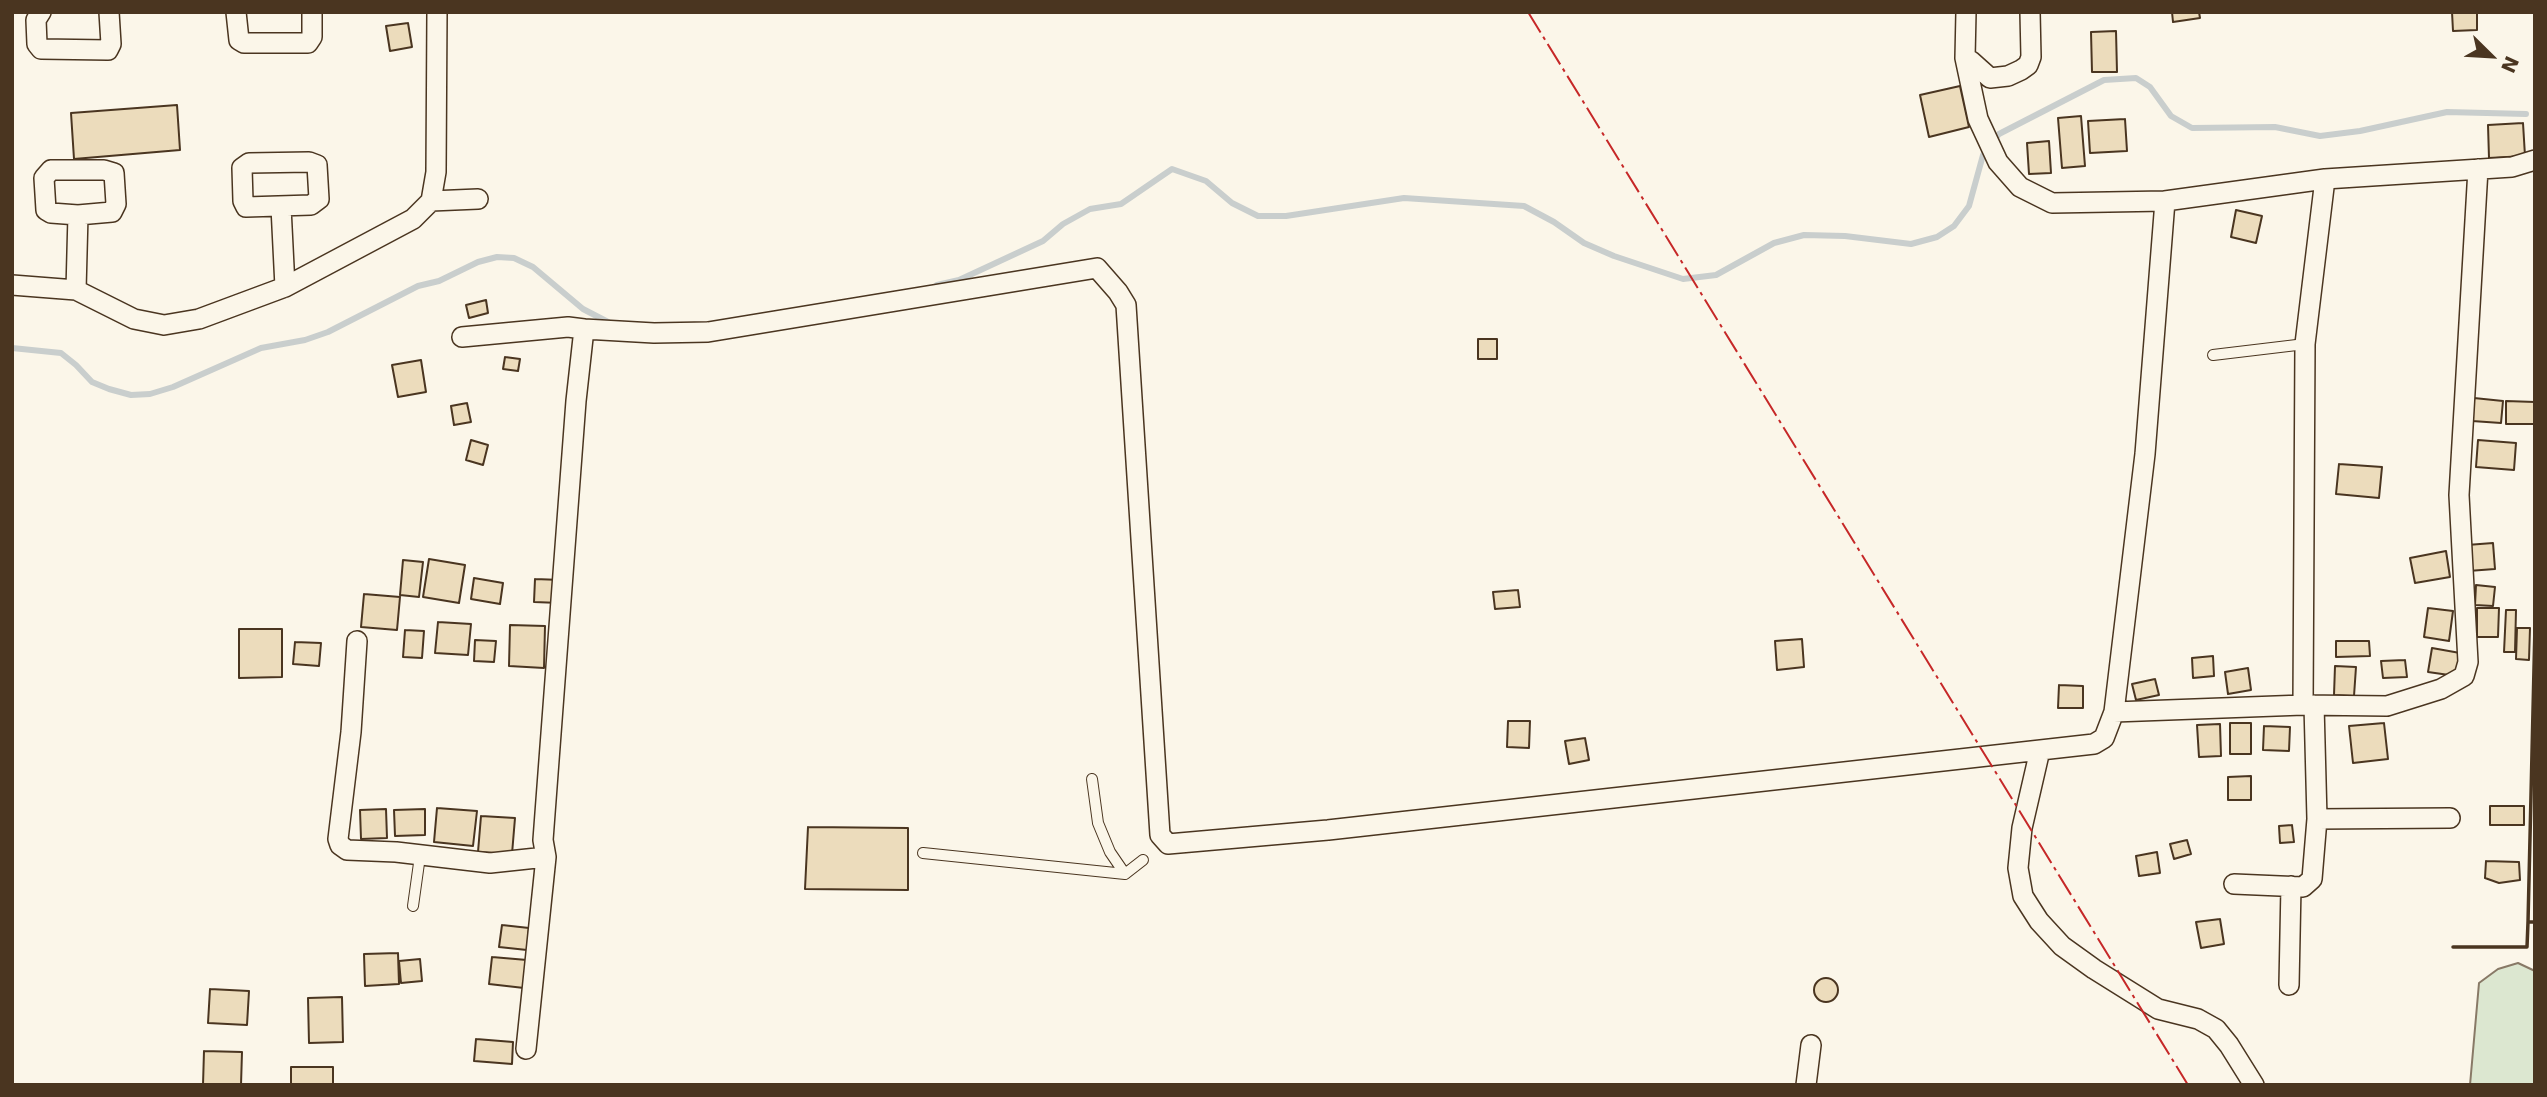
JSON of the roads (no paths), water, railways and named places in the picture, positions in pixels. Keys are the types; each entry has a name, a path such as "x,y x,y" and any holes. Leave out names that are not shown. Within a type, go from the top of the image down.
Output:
{"street":[{"path":"41,12 36,20 37,44 41,49 108,50 111,44 109,12"},
{"path":"236,12 239,40 244,43 308,43 312,37 312,12"},
{"path":"12,285 76,290 134,319 164,325 199,319 285,287 413,219 431,201 436,172 437,12"},
{"path":"1965,12 1965,58 1978,119 1998,162 2020,187 2052,203 2165,201 2325,179 2512,167 2535,160"},
{"path":"1965,58 1990,78 2008,76 2021,70 2028,65 2031,57 2030,12"},
{"path":"2115,712 2309,705 2387,706 2441,689 2464,677 2468,662 2459,495 2478,169"},
{"path":"2234,884 2303,887 2312,879 2317,819 2309,705 2305,344 2325,179"},
{"path":"431,201 478,200"},
{"path":"462,337 568,327 654,333 708,332 1097,268 1126,305 1162,847 2094,744 2104,738 2115,712 2145,454 2165,201"},
{"path":"281,207 285,287"},
{"path":"76,290 78,215"},
{"path":"526,1049 546,857 543,840 576,401 584,329"},
{"path":"357,641 351,732 338,839 340,845 347,850 490,863 546,857"},
{"path":"2040,750 2022,828 2018,868 2023,895 2039,921 2062,946 2136,996 2158,1009 2198,1019 2216,1029 2254,1085"},
{"path":"2317,819 2450,818"},
{"path":"2289,985 2291,886"},
{"path":"1806,1085 1811,1045"}],"lane":[{"path":"2213,355 2305,344"},
{"path":"1092,779 1098,823 1110,852 1125,874"},
{"path":"923,853 1125,874 1143,860"},
{"path":"413,906 420,856"}],"waterway":[{"path":"937,285 959,280 1043,241 1063,224 1090,209 1121,204 1172,169 1206,181 1232,203 1258,216 1286,216 1404,198 1524,206 1554,222 1584,243 1683,279 1716,275 1774,243 1804,235 1845,236 1911,244 1937,237 1954,226 1969,206 1983,155 1999,134 2104,80 2136,78 2150,87 2171,116 2192,128 2275,127 2320,136 2360,131 2447,112 2526,114"},
{"path":"12,348 61,353 92,382 131,395 150,394 173,387 261,348 305,340 328,332 418,286 439,281 478,262 497,257 514,258 533,267 583,309 610,323"}]}
